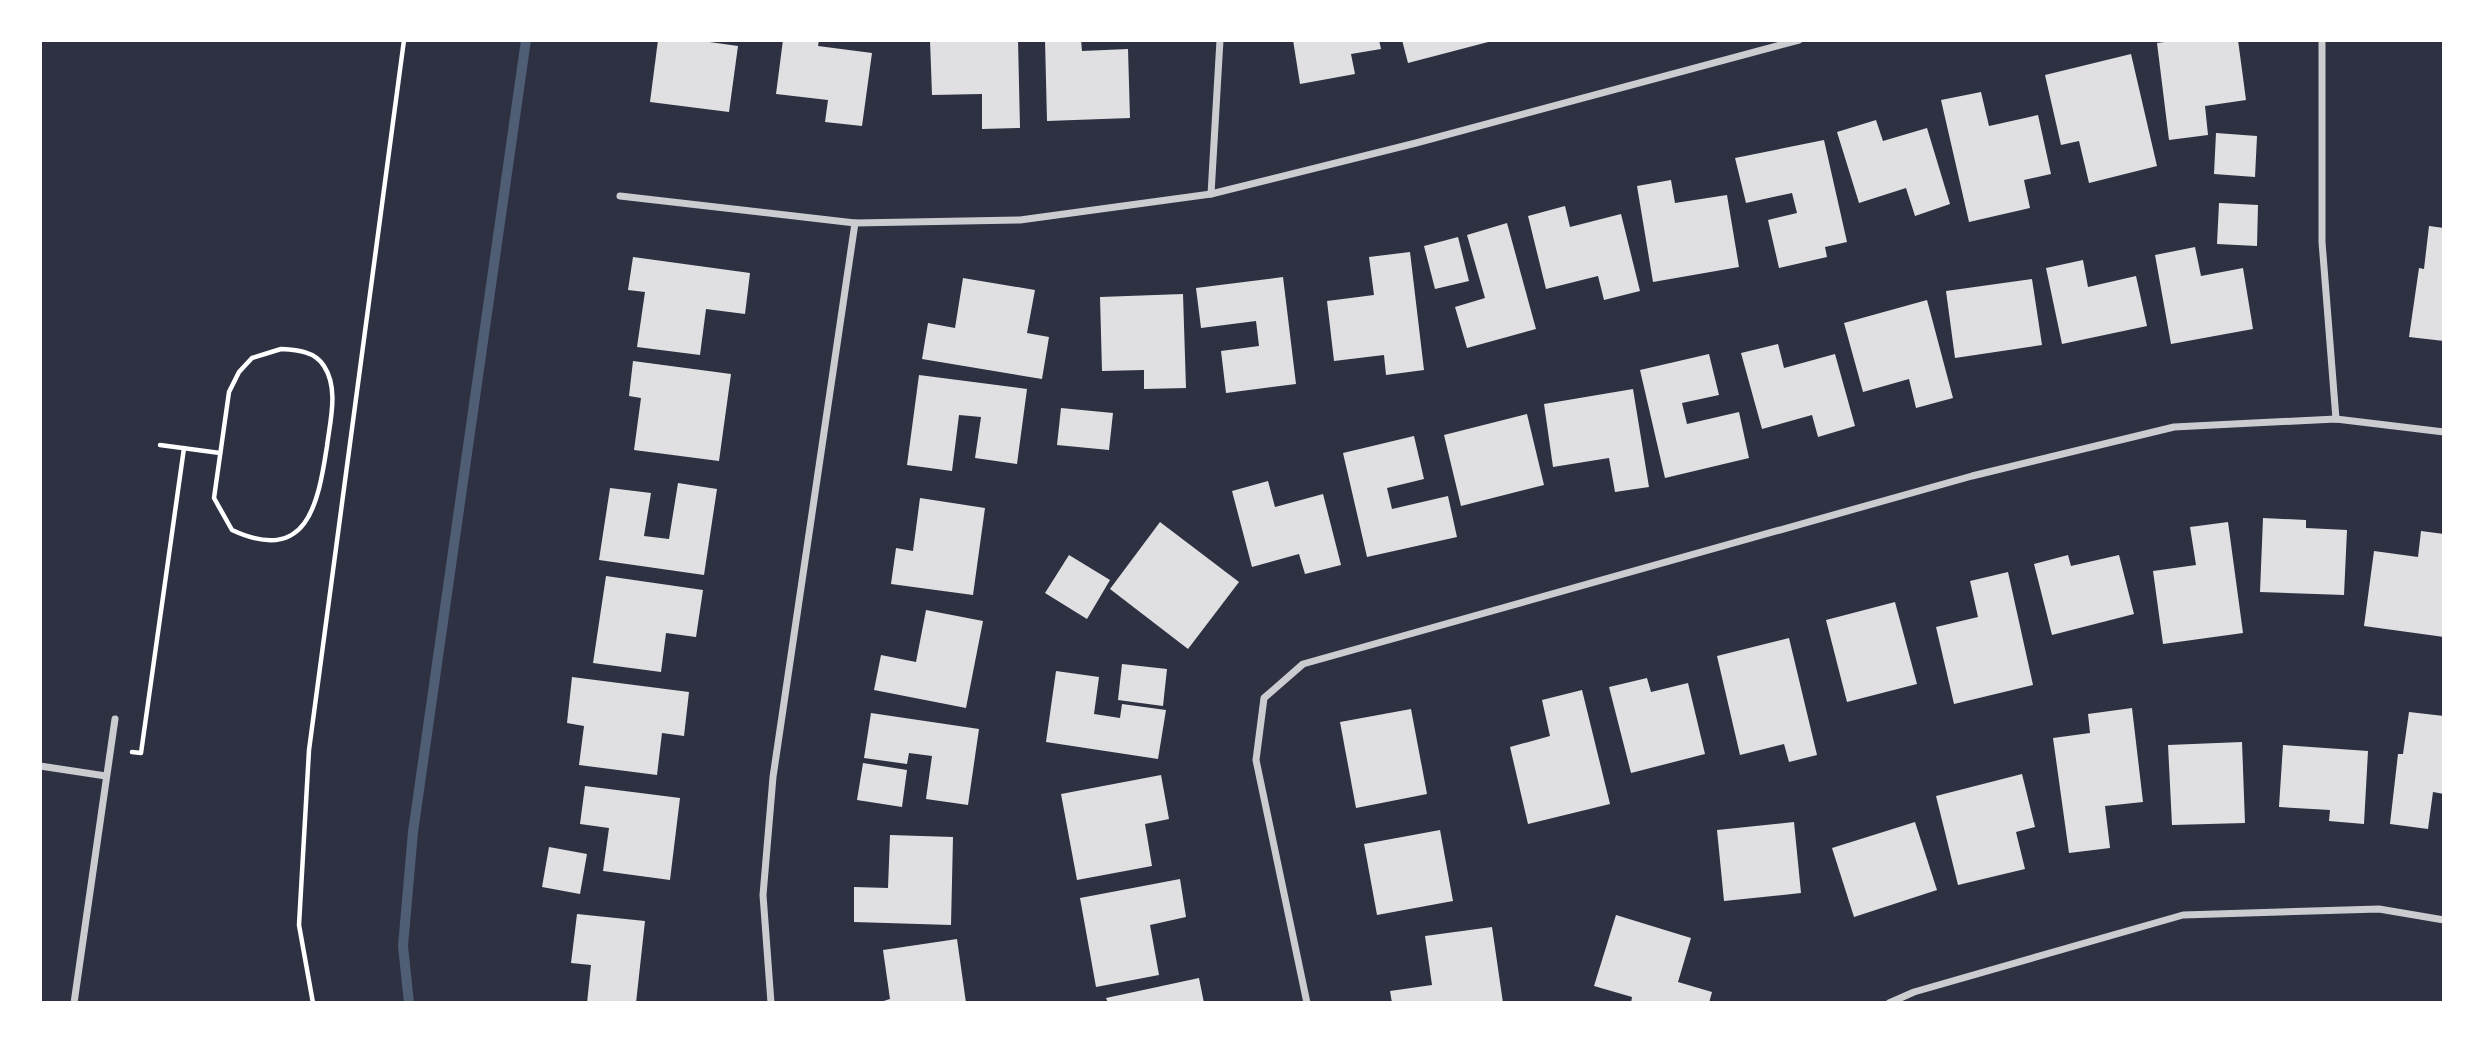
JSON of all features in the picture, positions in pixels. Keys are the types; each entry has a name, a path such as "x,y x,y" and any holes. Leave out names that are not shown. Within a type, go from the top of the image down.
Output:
{"street":[{"path":"1211,194 1220,40"},
{"path":"620,196 855,223 1020,220 1211,194 1416,144 1799,40"},
{"path":"2322,40 2322,242 2336,419"},
{"path":"771,1003 763,895 773,776 855,223"},
{"path":"1307,1003 1256,760 1264,698 1303,664 1972,476 2160,430 2336,419 2444,432"},
{"path":"74,1003 115,719"},
{"path":"40,766 106,776"},
{"path":"1889,1003 1914,992 2183,915 2379,909 2444,920"}],"path":[{"path":"313,1003 299,925 309,750 404,40"},
{"path":"281,349 302,350 317,358 325,367 332,385 332,408 321,490 311,514 299,530 267,542 232,530 214,498 220,453 229,392 239,372 252,358 281,349"},
{"path":"160,445 220,453"},
{"path":"111,748 141,753 184,448"}],"building":[{"path":"658,40 695,40 738,46 729,112 650,102"},
{"path":"783,40 819,40 818,46 872,53 862,126 825,122 828,100 776,94"},
{"path":"930,40 1018,40 1020,128 982,129 982,94 932,95"},
{"path":"1045,40 1081,40 1082,51 1128,49 1130,118 1047,121"},
{"path":"1293,40 1379,40 1381,49 1351,54 1355,74 1300,84"},
{"path":"1402,40 1492,40 1492,41 1408,63"},
{"path":"2180,40 2238,40 2246,100 2205,106 2208,135 2169,140 2157,43"},
{"path":"2131,54 2157,166 2089,183 2079,141 2061,145 2045,75"},
{"path":"1981,92 1989,126 2038,115 2051,174 2024,180 2030,208 1969,222 1941,100"},
{"path":"1876,120 1883,141 1927,128 1950,204 1915,216 1906,188 1859,203 1837,132"},
{"path":"2216,133 2257,136 2255,177 2214,174"},
{"path":"1824,140 1847,242 1825,247 1827,257 1779,268 1768,220 1797,213 1792,193 1746,203 1735,158"},
{"path":"1671,180 1675,203 1727,195 1739,267 1653,282 1637,186"},
{"path":"2219,203 2258,205 2257,246 2217,244"},
{"path":"1565,206 1570,227 1621,214 1640,291 1604,300 1598,276 1546,289 1528,216"},
{"path":"1507,223 1536,329 1467,348 1455,307 1485,298 1467,235"},
{"path":"2429,226 2444,228 2444,341 2409,337 2419,268 2424,269"},
{"path":"1458,237 1469,281 1435,289 1424,246"},
{"path":"2195,247 2201,276 2243,268 2253,329 2171,344 2155,255"},
{"path":"1410,252 1424,370 1386,375 1384,355 1334,361 1327,301 1374,295 1369,257"},
{"path":"633,257 750,273 745,314 706,309 700,355 637,347 645,292 628,290"},
{"path":"2083,260 2088,287 2136,276 2147,326 2062,344 2046,268"},
{"path":"1283,277 1296,384 1226,393 1221,351 1259,346 1256,321 1201,328 1196,288"},
{"path":"963,278 1035,290 1027,333 1049,337 1042,379 922,359 928,323 955,328"},
{"path":"2032,279 2042,345 1955,358 1946,291"},
{"path":"1183,294 1186,388 1144,389 1144,370 1102,371 1100,297"},
{"path":"1927,300 1953,398 1916,408 1909,379 1863,392 1844,323"},
{"path":"1778,344 1784,368 1835,354 1855,426 1818,437 1812,415 1762,429 1741,353"},
{"path":"1709,354 1719,395 1682,403 1687,424 1739,412 1749,458 1665,478 1640,370"},
{"path":"633,361 731,374 719,461 634,450 641,398 629,396"},
{"path":"919,375 1027,389 1017,464 975,458 981,417 959,415 952,471 907,465"},
{"path":"1633,389 1649,487 1615,492 1609,458 1553,467 1544,404"},
{"path":"1061,408 1113,413 1109,450 1057,445"},
{"path":"1527,414 1544,485 1461,506 1444,435"},
{"path":"1414,436 1424,479 1387,488 1392,509 1448,496 1457,537 1367,557 1343,453"},
{"path":"1268,481 1275,507 1323,494 1341,565 1305,574 1299,554 1252,567 1232,491"},
{"path":"678,483 717,489 704,575 599,560 610,488 651,493 644,536 669,539"},
{"path":"920,498 985,508 973,595 891,584 896,548 913,551"},
{"path":"2263,518 2306,520 2306,528 2347,530 2344,595 2260,592"},
{"path":"1160,522 1239,582 1188,649 1110,589"},
{"path":"2228,522 2243,633 2163,644 2153,571 2196,565 2190,527"},
{"path":"2421,531 2444,534 2444,637 2364,626 2374,551 2418,557"},
{"path":"1069,555 1110,580 1087,619 1045,593"},
{"path":"2068,555 2071,566 2119,555 2134,614 2052,635 2034,564"},
{"path":"2008,572 2033,685 1954,704 1936,627 1978,617 1970,581"},
{"path":"606,576 703,590 696,637 666,633 661,672 593,663"},
{"path":"1895,602 1917,684 1847,702 1826,620"},
{"path":"926,610 983,621 966,708 874,690 881,655 916,662"},
{"path":"1789,638 1817,755 1789,762 1784,744 1740,755 1717,656"},
{"path":"1122,664 1167,669 1163,706 1118,700"},
{"path":"1056,671 1099,677 1094,714 1120,718 1122,704 1166,710 1158,759 1046,742"},
{"path":"572,677 689,692 684,736 662,733 657,775 579,765 584,726 567,723"},
{"path":"1647,678 1651,692 1688,683 1705,754 1631,773 1609,687"},
{"path":"1582,690 1610,804 1528,824 1510,747 1550,736 1542,700"},
{"path":"2132,708 2143,802 2105,806 2110,848 2069,853 2053,738 2090,733 2088,714"},
{"path":"1411,709 1427,794 1356,808 1340,722"},
{"path":"2409,712 2444,716 2444,794 2433,792 2428,829 2390,824 2398,754 2403,754"},
{"path":"871,713 979,729 968,805 926,799 932,756 909,753 907,764 864,758"},
{"path":"2242,742 2245,823 2172,825 2168,745"},
{"path":"2283,745 2368,751 2364,824 2329,821 2330,810 2279,807"},
{"path":"863,763 907,770 902,807 857,800"},
{"path":"2022,774 2035,827 2016,832 2025,869 1958,885 1936,796"},
{"path":"1161,775 1169,819 1145,824 1152,866 1077,880 1061,794"},
{"path":"585,786 680,798 670,880 603,871 609,828 580,824"},
{"path":"1794,822 1801,893 1724,901 1717,830"},
{"path":"1915,822 1937,890 1854,917 1832,848"},
{"path":"1440,830 1453,901 1377,915 1364,844"},
{"path":"890,835 953,837 951,925 854,922 854,887 888,888"},
{"path":"549,847 587,854 580,894 542,887"},
{"path":"1180,879 1186,917 1150,925 1159,975 1096,987 1080,898"},
{"path":"577,914 645,921 636,1003 587,1003 591,965 571,963"},
{"path":"1616,915 1691,938 1678,982 1712,992 1709,1003 1631,1003 1632,997 1594,986"},
{"path":"1492,927 1503,1003 1392,1003 1390,991 1432,985 1425,936"},
{"path":"957,939 966,1003 877,1003 890,999 883,950"},
{"path":"1199,978 1204,1003 1108,1003 1106,998"}],"waterway":[{"path":"409,1003 403,946 413,832 526,40"}]}
